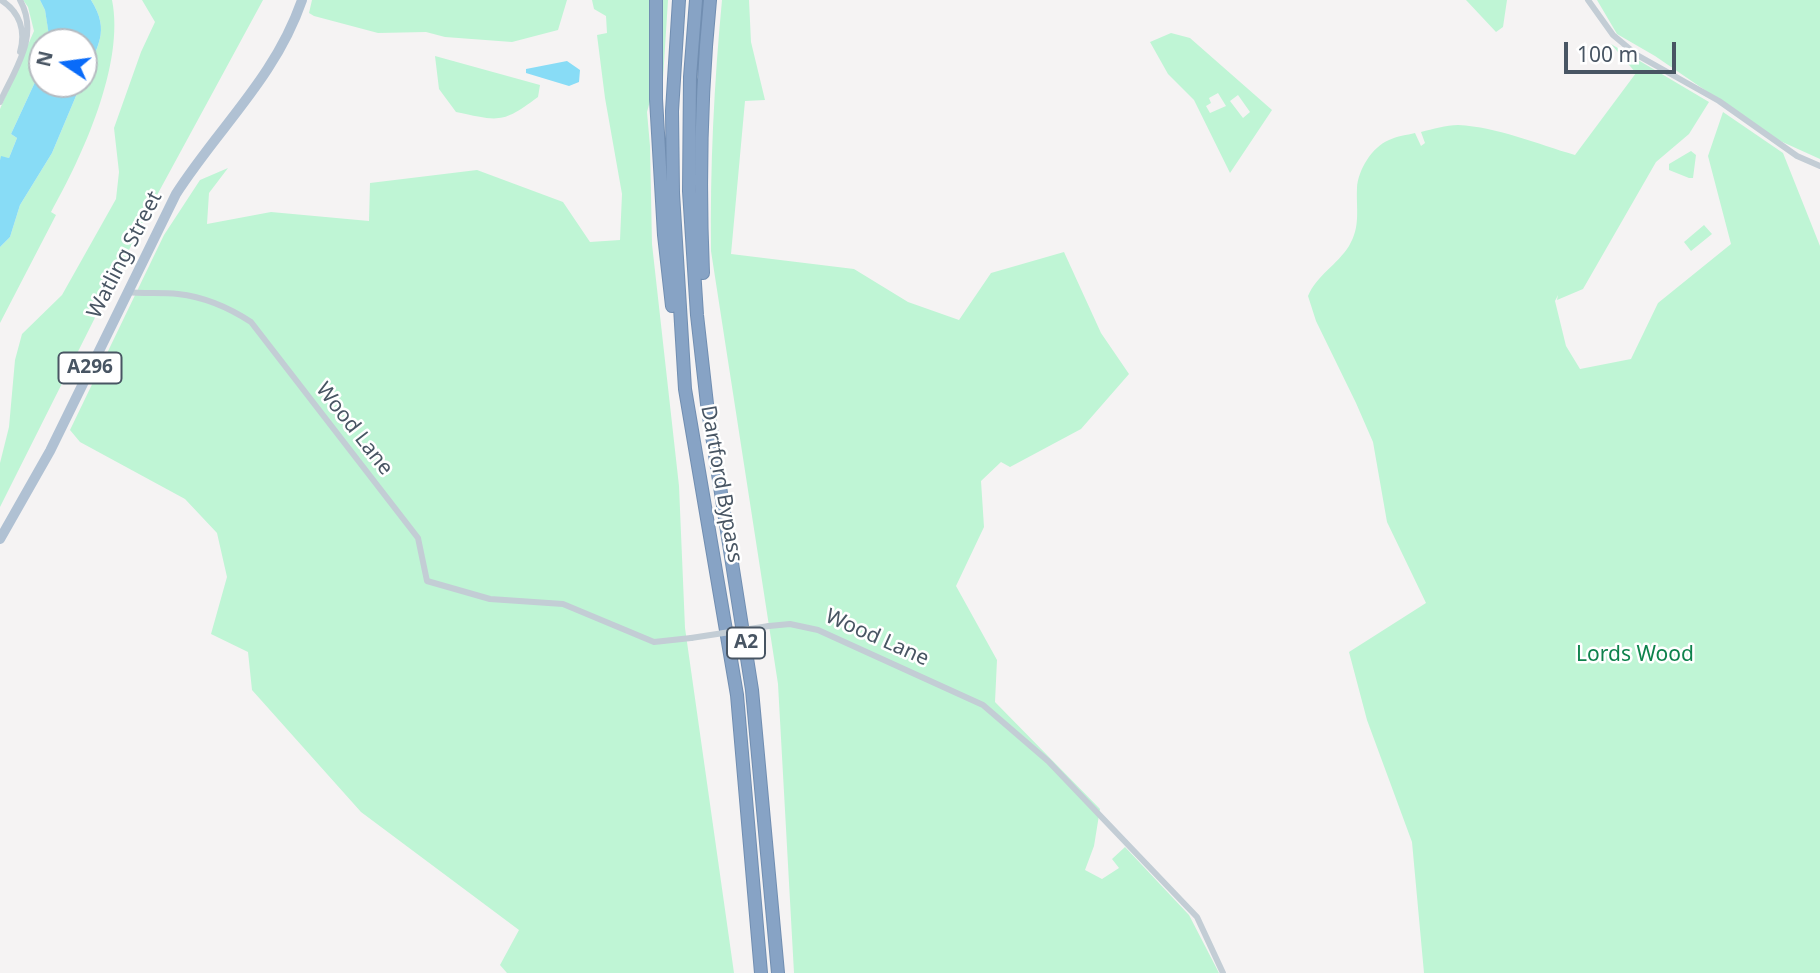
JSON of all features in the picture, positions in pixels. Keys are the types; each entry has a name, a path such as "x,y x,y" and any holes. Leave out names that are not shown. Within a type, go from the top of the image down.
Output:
{"highway":[{"path":"656,0 656,99 664,235 685,389"},
{"name":"Dartford Bypass","path":"678,0 673,98 673,193 685,389 737,695 761,973"},
{"name":"Dartford Bypass","path":"696,0 690,77 690,191 697,315 707,404 750,677 778,973"},
{"name":"A2","path":"697,315 703,280 699,196 710,0"}],"main road":[{"name":"Watling Street","path":"0,539 50,451 176,194 258,84 285,43 302,0"}],"street":[{"path":"1,0 15,12 21,25 23,40 17,64"},
{"path":"0,102 25,50 29,30 27,15 20,0"},
{"path":"1588,0 1613,35 1637,55 1719,101 1797,156 1820,166"},
{"name":"Wood Lane","path":"127,292 177,293 201,298 230,308 251,322 418,538 427,581 490,599 563,604 654,642 790,624 818,631 983,705 1048,761 1197,917 1223,973"}],"green space":[{"path":"23,0 40,0 48,28 33,28 28,7"},
{"path":"91,0 112,0 114,25 107,81 87,138 51,212 56,215 0,323 0,247 10,237 20,205 52,153 75,98 98,98 98,45 101,30 97,11"},
{"path":"142,0 263,0 150,208 0,507 0,463 9,427 15,360 22,334 62,295 116,199 119,172 114,128 141,52 155,22"},
{"path":"312,0 567,0 558,30 512,42 445,37 426,32 378,33 314,16 309,13"},
{"path":"592,0 651,0 650,101 647,112 652,244 679,486 685,628 734,973 507,973 500,965 519,930 361,812 252,690 248,652 211,634 227,577 217,533 185,499 80,442 70,430 164,235 200,180 228,168 209,193 207,224 271,212 369,221 370,183 477,170 563,202 590,242 620,240 622,194 597,35 607,33 606,16 594,9"},
{"path":"660,0 668,0 663,79 661,79"},
{"path":"722,0 749,0 751,42 765,100 745,101 731,254 854,269 908,302 959,320 991,273 1064,252 1101,333 1129,374 1081,429 1010,467 1001,462 981,481 984,527 956,586 997,660 995,702 1100,809 1094,846 1085,870 1102,879 1119,868 1112,859 1125,847 1189,915 1219,973 794,973 778,684 711,251 713,125"},
{"path":"1466,0 1507,0 1503,27 1496,32"},
{"path":"1597,0 1820,0 1820,159 1778,140 1655,56 1617,34"},
{"path":"1171,33 1190,38 1272,110 1230,173 1194,100 1168,74 1150,42","holes":["1218,93 1226,106 1210,113 1206,106 1211,103 1209,98","1238,95 1250,112 1243,118 1230,101"]},
{"name":"Lords Wood","path":"1611,44 1709,102 1689,134 1656,162 1583,289 1557,300 1558,295 1555,301 1566,346 1580,369 1631,359 1658,303 1731,244 1708,156 1723,112 1783,153 1820,246 1820,973 1424,973 1412,842 1367,720 1349,652 1426,603 1387,522 1373,442 1316,321 1308,296 1353,239 1357,224 1357,188 1363,167 1377,148 1389,140 1415,133 1421,146 1425,143 1421,132 1453,125 1503,132 1575,155 1636,73"},
{"path":"28,45 28,97 11,134 17,138 9,158 2,157 0,160 0,109"},
{"path":"435,56 540,85 538,97 516,112 500,118 456,112 439,89"},
{"path":"1691,151 1696,155 1693,178 1669,170 1669,164"},
{"path":"1704,225 1712,234 1691,251 1684,242"}],"water":[{"path":"40,0 91,0 100,21 98,45 98,28 48,28 45,10"},
{"path":"567,61 580,70 579,82 569,86 526,73 526,69"},
{"path":"28,97 75,98 52,153 20,205 10,237 0,247 0,160 1,156 9,158 17,138 11,134"}]}
